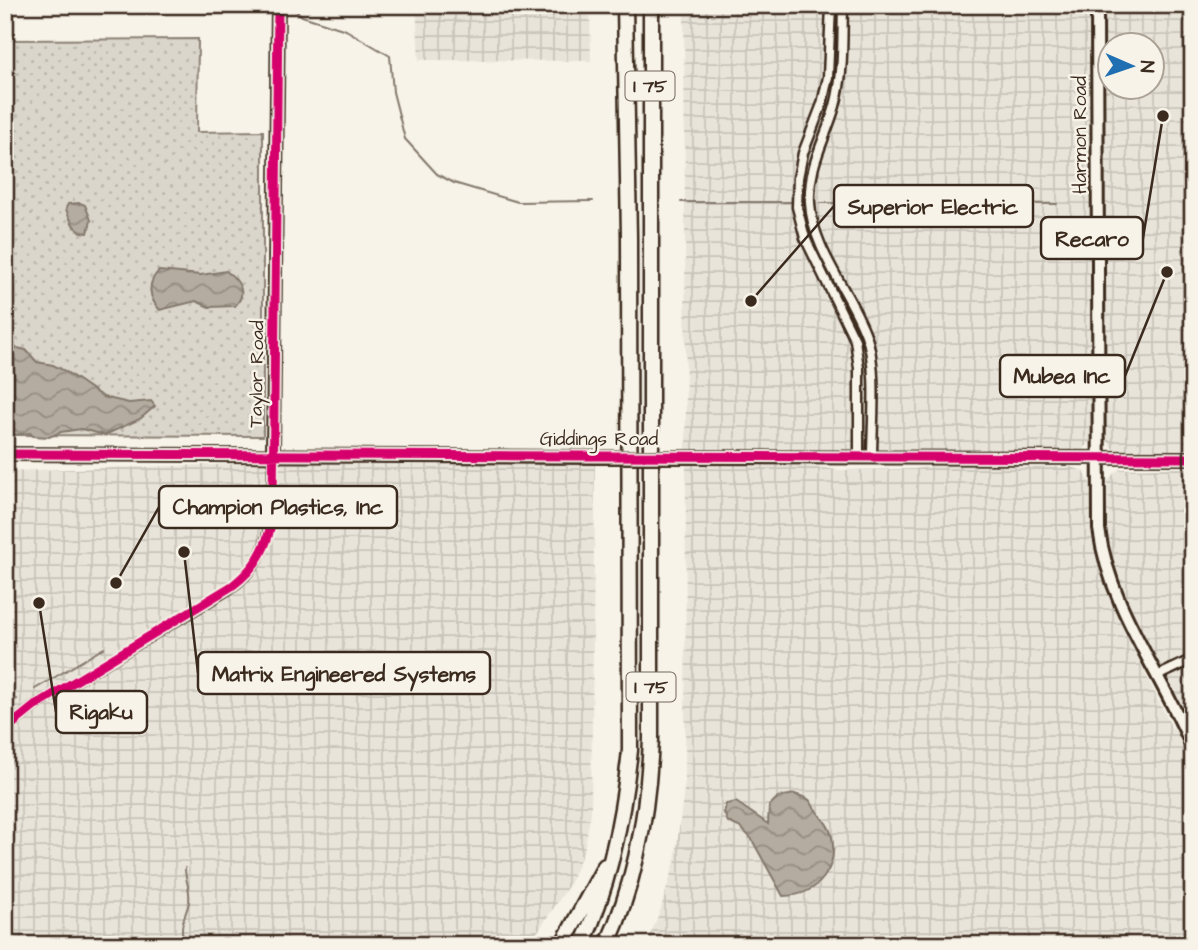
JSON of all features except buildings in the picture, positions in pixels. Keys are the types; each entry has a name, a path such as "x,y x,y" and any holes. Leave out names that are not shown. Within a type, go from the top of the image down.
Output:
{"highway":[{"name":"I 75","path":"582,945 602,893 615,846 624,806 630,738 629,237 625,5"},
{"name":"I 75","path":"607,945 626,897 637,858 649,780 651,5"},
{"path":"562,945 615,846"}],"street":[{"name":"Taylor Road","path":"5,730 32,708 229,589 261,555 270,530 272,513 278,205 278,5"},
{"path":"831,5 828,77 822,104 803,153 797,178 797,207 805,238 855,340 859,368 859,457"},
{"path":"843,5 840,78 835,107 814,160 810,179 810,206 817,234 867,336 872,367 872,457"},
{"name":"Harmon Road","path":"1097,5 1099,528 1106,568 1193,749"},
{"name":"Giddings Road","path":"5,454 1193,458"},
{"path":"1157,677 1193,659"}],"shaded area":[{"path":"416,5 590,5 591,61 419,60"},
{"path":"684,5 1091,5 1093,334 1090,441 1083,450 938,454 686,452"},
{"path":"1103,5 1193,5 1193,454 1121,452 1112,448 1106,439 1103,102 1166,102 1166,32 1103,32"},
{"path":"198,39 197,132 263,131 263,436 5,435 5,40"},
{"path":"686,461 808,466 839,470 914,469 941,465 1071,467 1084,471 1090,484 1093,535 1100,570 1131,644 1193,766 1193,945 646,945 660,911 675,861 685,781"},
{"path":"595,463 591,813 584,850 569,885 529,945 5,945 5,471 238,464"},
{"path":"1193,467 1193,733 1120,585 1110,552 1107,519 1108,481 1115,472 1120,469"}],"water":[{"path":"68,204 85,205 91,220 88,233 76,229 66,209"},
{"path":"159,271 201,275 226,271 238,283 241,296 235,306 209,307 196,301 160,310 150,290 152,280"},
{"path":"13,347 26,350 37,362 65,371 103,397 129,403 151,401 155,406 140,419 105,435 81,429 49,437 33,436 30,433 5,436 5,351"},
{"path":"795,794 810,800 828,826 833,845 832,857 824,877 816,885 796,895 783,896 751,838 741,828 728,822 724,813 726,804 736,802 768,824 769,806 778,797"}],"waterway":[{"path":"293,8 302,16 346,30 390,56 393,92 405,139 437,174 454,183 518,202 593,201"},
{"path":"681,202 791,202"},
{"path":"820,203 1057,204"},
{"path":"35,689 104,648"},
{"path":"5,704 17,699"},
{"path":"185,868 189,902 182,927 185,945"}],"cycle path":[{"path":"5,730 36,705 232,586 250,570 267,540 273,505 278,5"},
{"path":"5,454 1193,458"}],"place":[{"name":"Recaro","path":"1163,116"},
{"name":"Mubea Inc","path":"1167,272"},
{"name":"Superior Electric","path":"751,301"},
{"name":"Matrix Engineered Systems","path":"184,552"},
{"name":"Champion Plastics, Inc","path":"116,583"},
{"name":"Rigaku","path":"39,603"}]}
